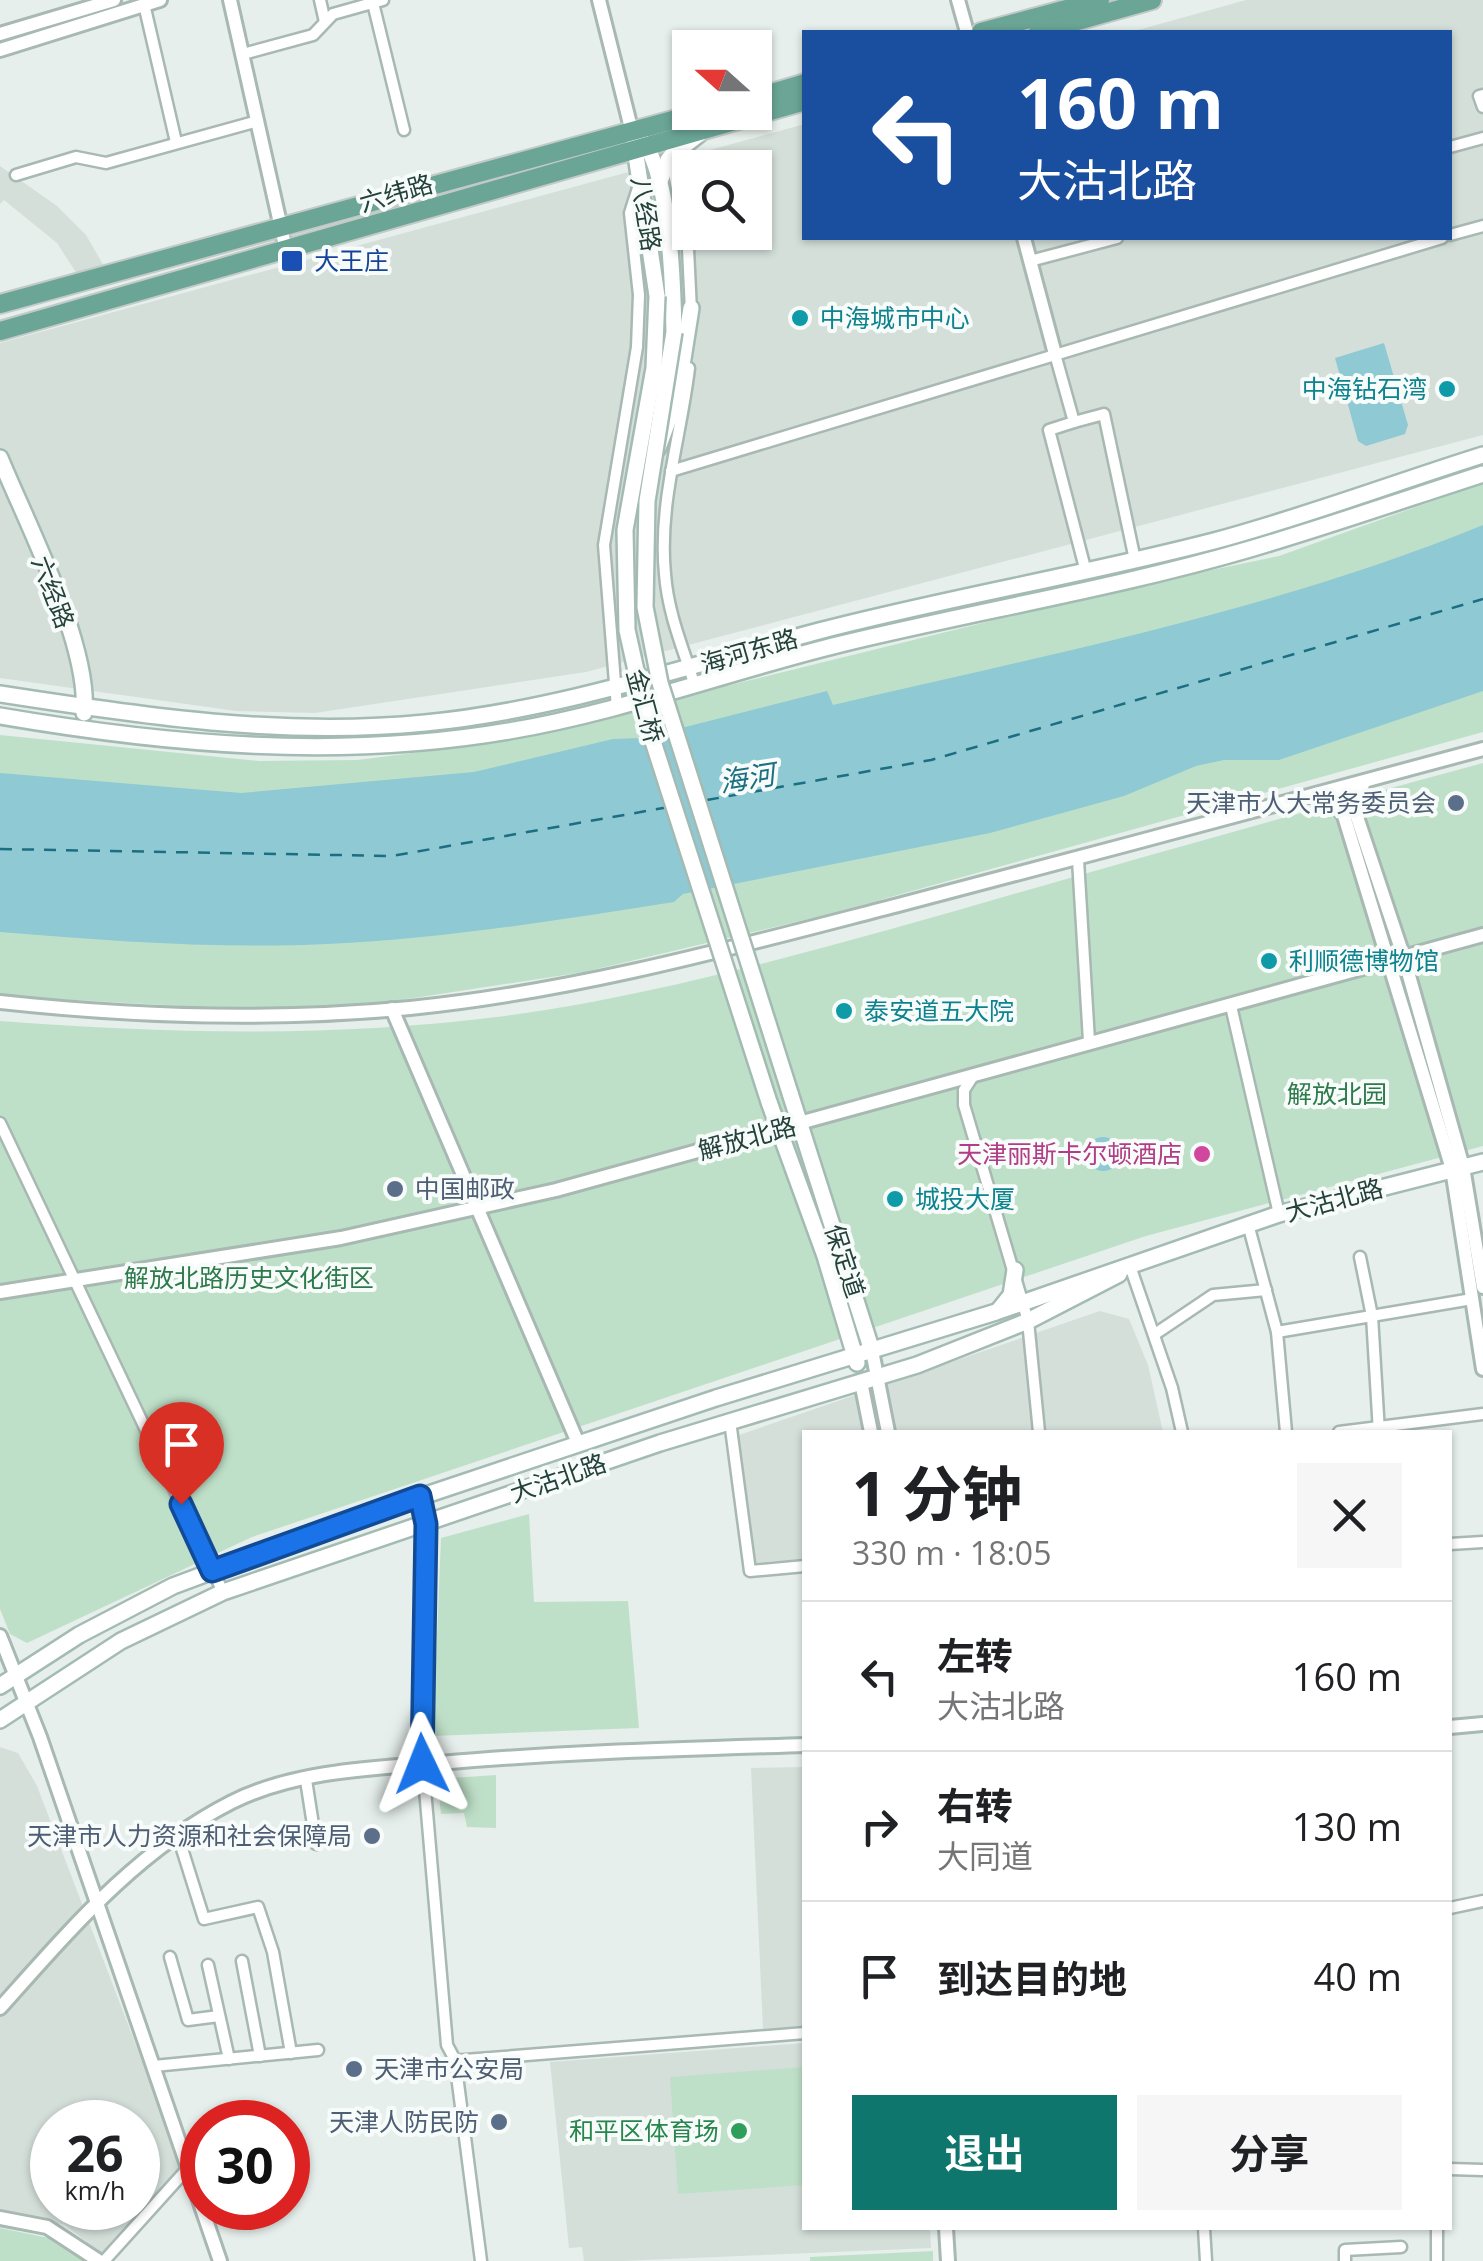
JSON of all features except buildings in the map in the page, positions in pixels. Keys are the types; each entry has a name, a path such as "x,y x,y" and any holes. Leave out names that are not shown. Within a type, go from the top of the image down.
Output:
{"main road":[{"path":"988,30 1100,0"},
{"path":"1045,30 1152,0"},
{"path":"772,93 802,84"},
{"name":"六纬路","path":"772,107 802,102"},
{"name":"六纬路","path":"0,304 632,132 672,126"},
{"name":"六纬路","path":"0,330 643,150 694,130"},
{"name":"八经路","path":"632,132 660,181 680,332"},
{"path":"660,181 668,160 688,135"},
{"name":"八经路","path":"643,150 641,178 656,296"},
{"name":"金汇桥","path":"656,296 654,368 625,530 627,630 649,729 780,1128"},
{"path":"680,332 691,308"},
{"name":"金汇桥","path":"680,332 654,456 643,557 645,607 654,660 790,1093"},
{"name":"海河东路","path":"0,694 204,723 408,724 510,710 689,668 821,631 1218,540 1483,454"},
{"name":"六经路","path":"0,458 65,619 84,684 82,730"},
{"name":"海河东路","path":"0,716 82,730 220,744 388,745 512,730 617,708 837,645 1248,550 1483,474"},
{"name":"保定道","path":"790,1093 853,1315"},
{"name":"保定道","path":"780,1128 853,1315"},
{"name":"大沽北路","path":"0,1686 124,1610 212,1571 420,1496 996,1312 1278,1214 1483,1162"},
{"name":"大沽北路","path":"0,1720 121,1641 223,1592 730,1420 917,1365 1084,1295 1130,1266"},
{"path":"996,1312 1010,1296 1014,1270"},
{"path":"853,1315 864,1355 861,1382"},
{"path":"823,1366 842,1347 853,1315"},
{"path":"864,1355 888,1366 917,1365"},
{"path":"822,1393 864,1355"}],"street":[{"path":"0,34 114,0"},
{"path":"0,50 160,0"},
{"path":"230,0 286,250"},
{"path":"320,0 326,22"},
{"path":"599,0 632,132"},
{"path":"958,0 967,30"},
{"path":"243,54 313,36 332,14 378,2 404,130"},
{"path":"144,4 176,142"},
{"path":"1483,95 1483,107"},
{"path":"16,175 76,157 106,163 258,121"},
{"path":"695,686 677,636 664,571 671,471 686,392 691,308 688,250 674,172 698,130"},
{"path":"1452,146 1483,138"},
{"path":"617,708 612,686 604,545 636,347 638,296 630,213 641,178"},
{"path":"1452,234 1483,226"},
{"path":"1025,240 1074,422"},
{"path":"1030,261 1109,240"},
{"path":"671,471 1435,240"},
{"path":"1086,572 1050,430 1104,414 1135,560"},
{"path":"0,1002 190,1018 392,1009 574,983 709,956 1483,749"},
{"path":"1365,782 1356,800 1356,814 1458,1168 1483,1287"},
{"path":"1309,797 1329,799 1342,810 1380,927 1398,960"},
{"path":"1078,860 1089,1042"},
{"path":"1356,972 1378,953 1380,927"},
{"name":"解放北路","path":"0,1292 341,1238 476,1209 1483,935"},
{"path":"1232,1006 1278,1214"},
{"path":"392,1009 578,1443"},
{"path":"977,1073 964,1090 964,1105 1028,1321 1039,1430"},
{"path":"790,1093 810,1111 831,1114"},
{"path":"0,1123 223,1592"},
{"path":"1458,1168 1483,1369"},
{"path":"1248,1224 1277,1332 1286,1430"},
{"path":"1360,1256 1372,1316 1379,1430"},
{"path":"1130,1266 1155,1334 1181,1430"},
{"path":"1155,1334 1212,1295 1266,1290"},
{"path":"1277,1332 1472,1299"},
{"path":"864,1355 878,1376 888,1430"},
{"path":"861,1382 871,1430"},
{"path":"1385,1430 1483,1414"},
{"path":"730,1420 750,1571 802,1566"},
{"path":"420,1496 426,1524 422,1764 443,2026 452,2060 479,2261"},
{"path":"1452,1544 1483,1542"},
{"path":"0,1636 180,2144"},
{"path":"1452,1727 1483,1724"},
{"path":"0,2008 96,1900 178,1836 234,1802 306,1780 422,1764 535,1754 802,1745"},
{"path":"306,1780 316,1844"},
{"path":"178,1836 204,1919 258,1907 273,1952 291,2053"},
{"path":"1452,1908 1483,1901"},
{"path":"170,1957 188,2020 220,2016"},
{"path":"242,1961 260,2056"},
{"path":"208,1965 229,2059"},
{"path":"452,2060 802,2033"},
{"path":"154,2066 318,2050"},
{"path":"1452,2169 1483,2170"},
{"path":"0,2218 46,2227 102,2261 180,2177"},
{"path":"209,2230 220,2261"},
{"path":"946,2230 948,2261"},
{"path":"1204,2230 1206,2261"},
{"path":"1437,2230 1437,2261"},
{"path":"1345,2261 1345,2250 1401,2247"}],"shaded area":[{"path":"1246,0 1483,0 1483,435 586,672 315,713 236,711 0,678 0,343 672,160 672,250 772,250 772,150 709,150 802,125 802,240 1452,240 1452,30 1138,30"},
{"path":"0,166 57,206 86,235 105,268 77,274 57,243 4,200 0,204"},
{"path":"1100,1311 1129,1319 1148,1365 1163,1430 802,1430 802,1559 752,1563 736,1436"},
{"path":"0,1747 18,1753 37,1786 157,2100 30,2100 30,2217 0,2210"},
{"path":"802,1767 802,2026 763,2029 751,1768"},
{"path":"802,2043 802,2230 930,2230 931,2248 584,2261 582,2247 569,2248 550,2062"},
{"path":"160,2108 180,2161 180,2168 160,2191"},
{"path":"71,2230 125,2230 103,2255"}],"green space":[{"path":"1483,483 1483,732 826,915 584,972 388,1002 256,1010 0,996 0,735 259,761 357,760 494,743 1125,588 1279,556"},
{"name":"解放北路历史文化街区","path":"1483,763 1483,1146 1146,1236 252,1537 27,1643 10,1634 0,1609 0,1021 148,1030 297,1031 445,1023 592,1002 808,952"},
{"path":"529,1514 534,1602 628,1601 639,1728 433,1736 441,1538"},
{"path":"496,1775 496,1828 467,1827 464,1813 441,1814 437,1779"},
{"name":"和平区体育场","path":"802,2067 802,2185 678,2194 670,2077"},
{"path":"0,2228 49,2238 86,2261 0,2261"},
{"path":"933,2251 933,2261 810,2261 810,2257"}],"water":[{"path":"1384,343 1408,425 1405,434 1366,446 1358,441 1335,358"},
{"name":"海河","path":"1483,525 1483,691 1279,760 1224,760 1196,766 1124,796 990,833 683,894 674,902 500,928 414,938 245,946 0,932 0,773 241,793 474,772 613,739 642,738 827,691 833,705 1162,628 1324,582"},
{"path":"1103,1137 1115,1142 1120,1154 1115,1166 1103,1171 1091,1166 1086,1154 1091,1142"}],"ferry route":[{"path":"707,800 931,760 1483,599"},
{"path":"0,849 392,856 669,807"}],"place":[{"name":"大王庄","path":"292,261"},
{"name":"中海城市中心","path":"800,318"},
{"name":"中海钻石湾","path":"1447,389"},
{"name":"天津市人大常务委员会","path":"1456,803"},
{"name":"利顺德博物馆","path":"1269,961"},
{"name":"泰安道五大院","path":"844,1011"},
{"name":"天津丽斯卡尔顿酒店","path":"1202,1154"},
{"name":"中国邮政","path":"395,1189"},
{"name":"城投大厦","path":"895,1199"},
{"name":"天津市人力资源和社会保障局","path":"372,1836"},
{"name":"天津市公安局","path":"354,2069"},
{"name":"天津人防民防","path":"499,2122"},
{"name":"和平区体育场","path":"739,2131"}],"route":[{"path":"181,1504 212,1571 420,1496 426,1524 422,1764"}],"park label":[{"name":"解放北园","path":"1337,1094"}]}
